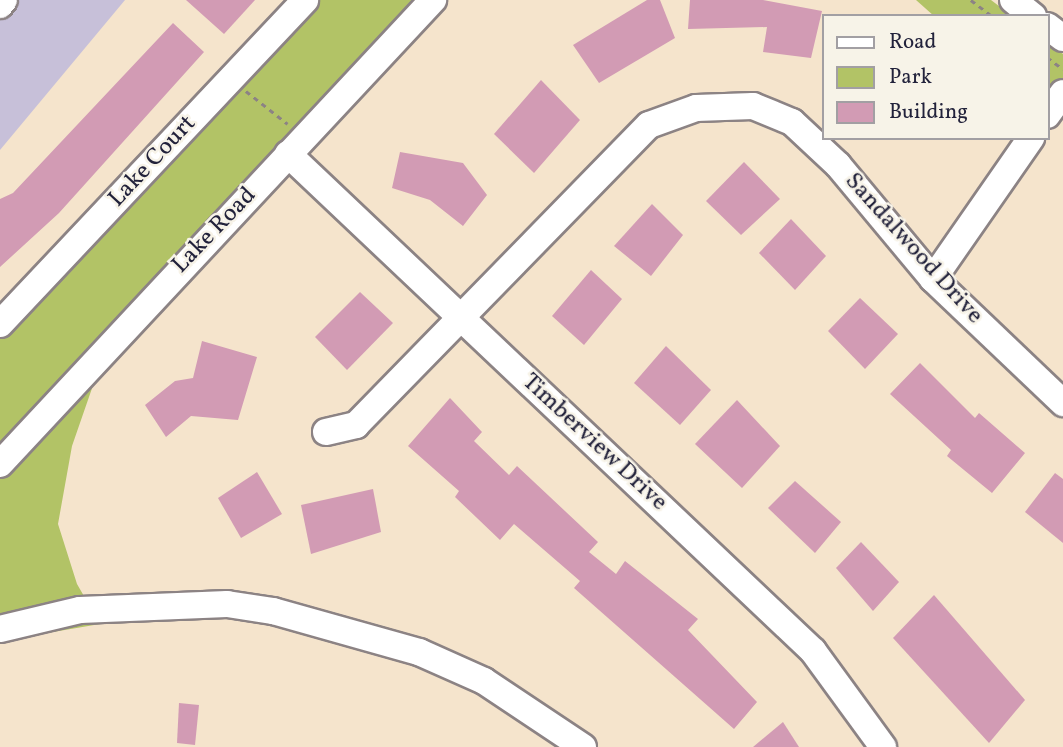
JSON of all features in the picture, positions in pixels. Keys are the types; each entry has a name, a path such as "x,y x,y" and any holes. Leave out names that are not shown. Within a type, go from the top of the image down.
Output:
{"street":[{"path":"0,5 4,0"},
{"name":"Lake Court","path":"0,324 305,0"},
{"name":"Lake Road","path":"0,464 9,434 295,146 433,0"},
{"path":"1013,0 1031,14"},
{"path":"1049,113 1063,93"},
{"name":"Sandalwood Drive","path":"326,432 356,425 649,125 696,108 753,106 792,122 838,165 933,279 1063,403"},
{"path":"933,279 1030,140"},
{"name":"Timberview Drive","path":"295,146 461,318 813,651 883,747"},
{"path":"0,629 80,610 227,604 273,611 419,652 484,681 583,747"}],"path":[{"path":"971,0 989,14"},
{"path":"231,79 295,146"}],"shaded area":[{"path":"0,0 125,0 0,150"}],"green space":[{"path":"316,0 439,0 98,371 72,446 58,524 77,584 100,624 0,641 0,335"},
{"path":"916,0 991,0 1009,14 932,14"},
{"path":"1049,44 1063,54 1063,120 1049,109"}],"building":[{"path":"186,0 255,0 224,34"},
{"path":"647,0 660,0 675,38 599,83 573,45"},
{"path":"690,0 763,0 822,11 811,58 763,52 767,27 688,29"},
{"path":"173,23 204,52 59,213 0,267 0,199 13,193"},
{"path":"541,80 580,120 534,173 494,134"},
{"path":"400,152 463,163 487,195 463,226 430,200 392,188"},
{"path":"744,162 780,199 741,235 706,201"},
{"path":"652,204 683,235 651,276 614,246"},
{"path":"791,219 826,256 795,290 759,253"},
{"path":"591,270 622,299 584,345 552,316"},
{"path":"360,292 393,323 347,370 315,337"},
{"path":"860,298 898,334 865,369 828,331"},
{"path":"202,341 257,357 238,420 191,416 166,437 145,405 175,381 193,378"},
{"path":"666,346 711,390 680,425 634,383"},
{"path":"920,363 975,418 979,413 1025,453 992,493 947,456 951,450 890,394"},
{"path":"450,398 482,432 474,441 509,475 517,466 598,542 589,552 616,574 625,561 698,619 688,630 757,702 734,729 574,588 580,581 514,524 500,540 455,497 459,491 408,446"},
{"path":"737,400 780,446 742,488 695,444"},
{"path":"257,472 282,514 241,538 218,498"},
{"path":"1055,473 1063,479 1063,543 1025,512"},
{"path":"795,481 841,522 815,553 768,508"},
{"path":"373,489 381,532 311,554 301,505"},
{"path":"861,542 899,582 873,611 836,568"},
{"path":"934,595 1025,700 989,743 893,638"},
{"path":"179,703 199,705 195,745 177,743"},
{"path":"783,722 799,747 753,747"}]}
